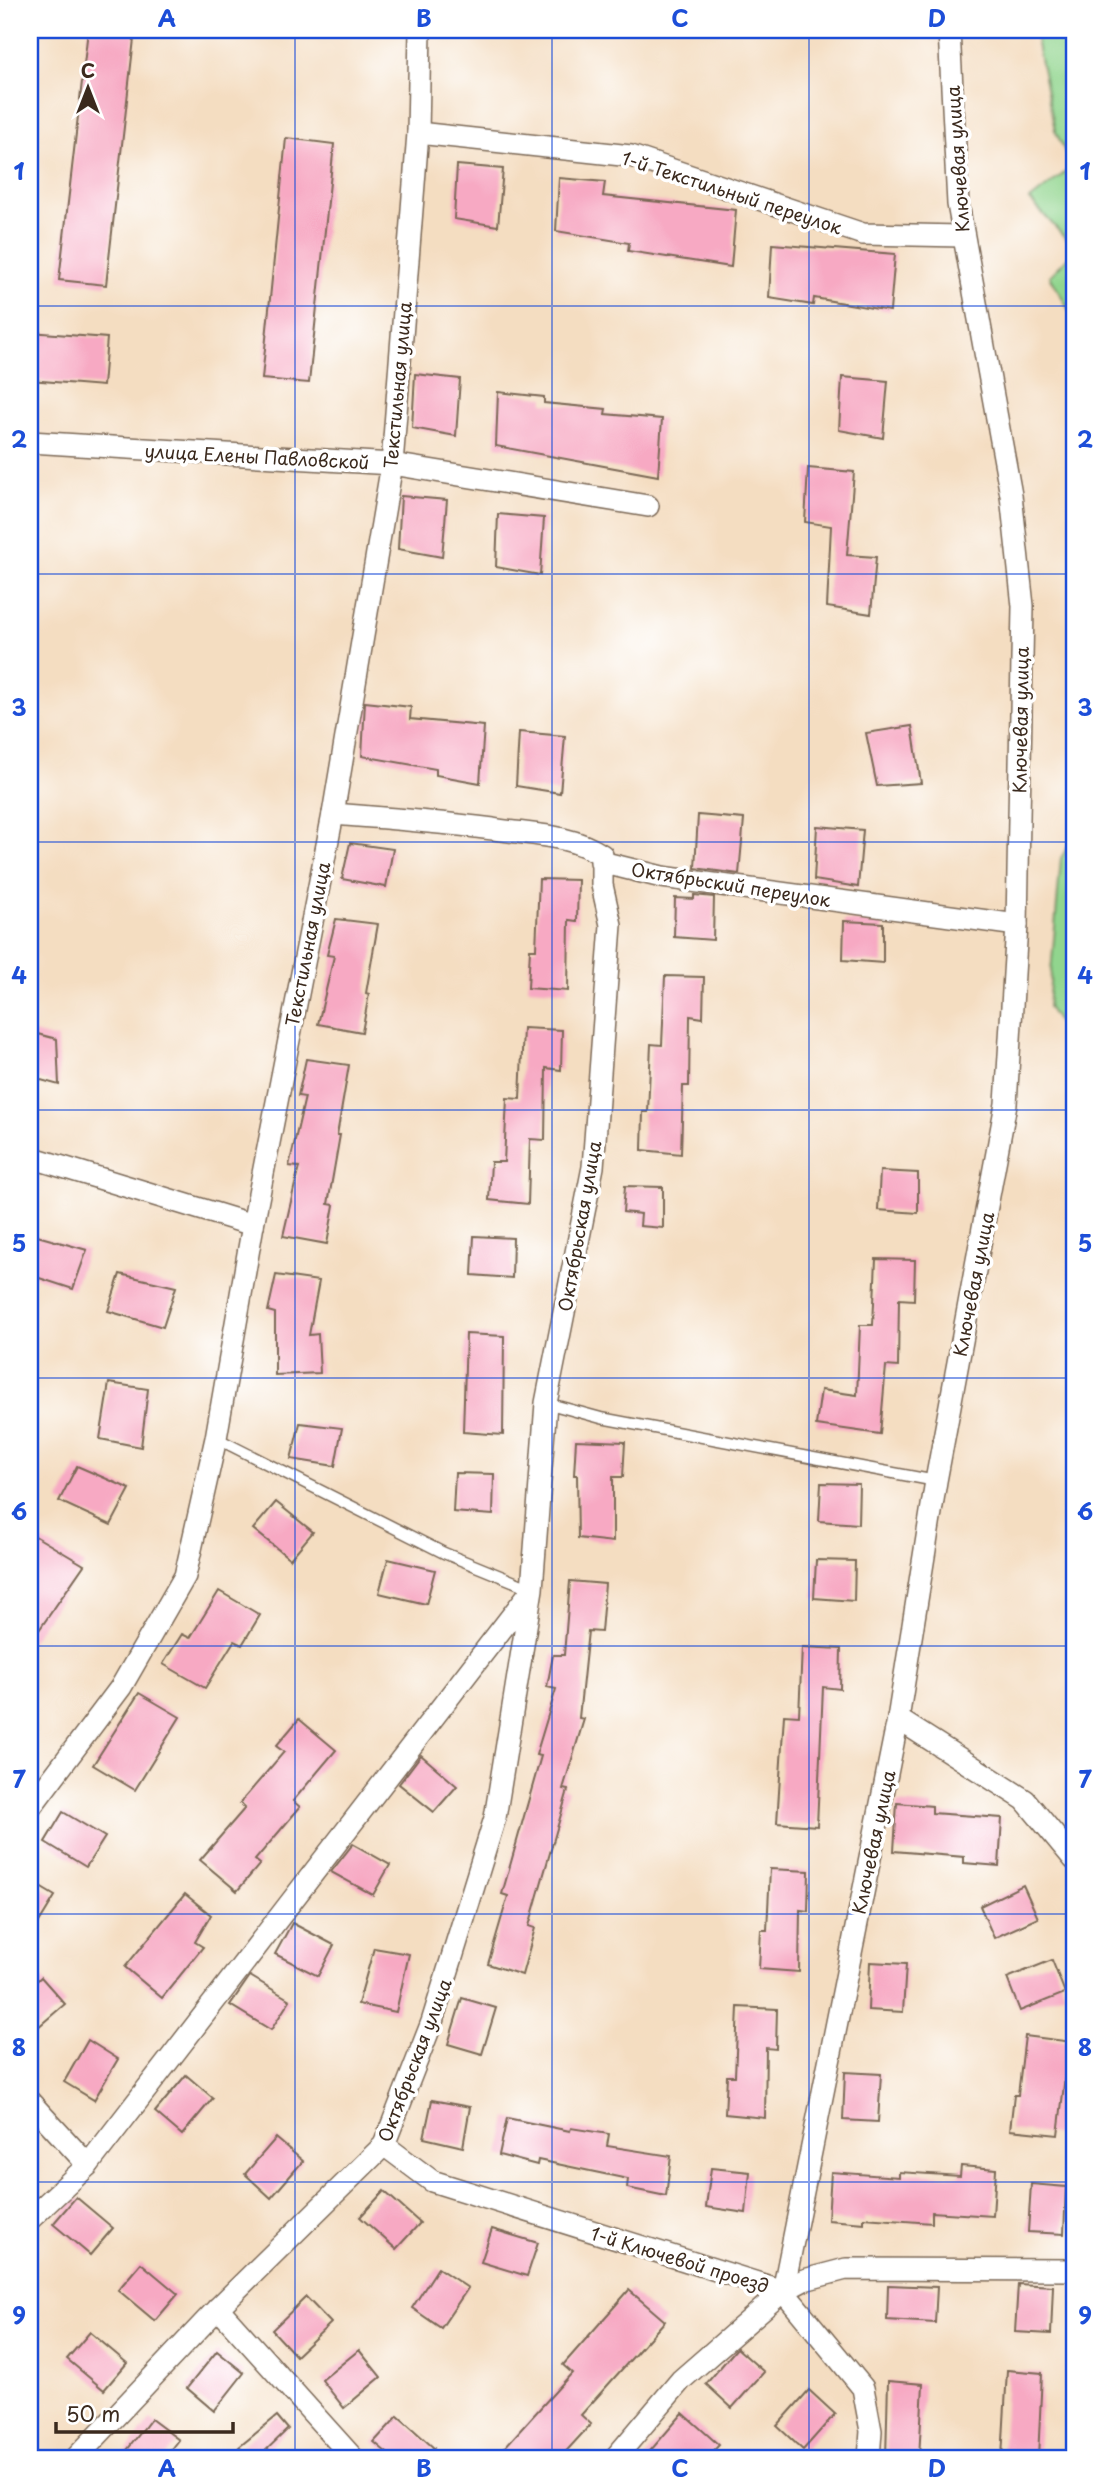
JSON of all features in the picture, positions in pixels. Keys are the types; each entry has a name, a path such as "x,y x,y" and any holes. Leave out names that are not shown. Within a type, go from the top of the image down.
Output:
{"street":[{"name":"Текстильная улица","path":"30,1808 121,1687 185,1576 216,1438 253,1225 332,814 392,464 418,133 420,30"},
{"name":"Ключевая улица","path":"783,2291 898,1719 936,1481 1006,1104 1017,925 1023,606 1011,495 962,236 949,30"},
{"name":"1-й Текстильный переулок","path":"418,133 631,156 863,234 962,236"},
{"name":"улица Елены Павловской","path":"30,442 392,464 648,506"},
{"name":"Октябрьский переулок","path":"332,814 446,822 550,835 587,845 602,855 601,862 662,877 1017,925"},
{"name":"Октябрьская улица","path":"76,2458 218,2308 384,2145 432,2022 495,1818 532,1589 547,1403 593,1167 611,925 602,885 601,862"},
{"path":"30,1157 253,1225"},
{"path":"30,2219 88,2165 532,1589"},
{"path":"898,1719 1025,1800 1074,1859"},
{"path":"30,2102 88,2165"},
{"name":"1-й Ключевой проезд","path":"384,2145 432,2181 783,2291 804,2280 846,2269 1074,2270"},
{"path":"615,2458 681,2380 783,2291 863,2388 871,2431 869,2458"},
{"path":"218,2308 353,2458"}],"lane":[{"path":"547,1403 601,1418 936,1481"},
{"path":"216,1438 444,1553 532,1589"}],"green space":[{"path":"1034,30 1074,30 1074,247 1030,200 1072,167 1055,130"},
{"path":"1074,251 1074,319 1050,276"},
{"path":"1074,836 1071,960 1074,1047 1048,1007 1061,858"}],"building":[{"path":"88,30 135,30 106,285 59,280"},
{"path":"286,138 334,144 309,383 262,379"},
{"path":"457,165 503,169 498,226 454,219"},
{"path":"559,178 605,182 603,196 736,210 731,267 628,251 629,243 556,231"},
{"path":"772,244 895,254 890,311 814,298 813,305 769,298"},
{"path":"30,332 107,338 103,386 30,380"},
{"path":"415,374 460,379 456,436 412,428"},
{"path":"842,377 888,381 883,438 839,430"},
{"path":"498,392 544,397 544,403 606,409 605,414 662,419 658,476 496,446"},
{"path":"808,468 854,472 847,555 876,557 871,614 827,607 831,526 805,522"},
{"path":"401,496 447,500 442,557 398,549"},
{"path":"498,514 544,518 540,575 496,567"},
{"path":"365,702 411,707 410,719 484,726 480,783 436,775 436,769 362,756"},
{"path":"912,726 921,783 877,786 866,733"},
{"path":"519,732 565,736 560,793 516,786"},
{"path":"698,815 744,819 739,874 695,868"},
{"path":"817,826 863,830 858,887 814,880"},
{"path":"350,843 393,849 386,887 342,879"},
{"path":"539,879 578,880 577,921 569,920 568,991 528,988 530,949 536,949"},
{"path":"694,895 714,897 713,940 674,937 675,898 694,899"},
{"path":"336,919 378,924 362,1032 318,1024 334,956 327,955"},
{"path":"844,921 883,923 883,963 843,960"},
{"path":"665,976 704,977 703,1018 690,1016 689,1086 683,1086 681,1154 642,1150 643,1112 648,1112 651,1044 662,1045"},
{"path":"523,1028 562,1030 561,1070 546,1068 545,1140 530,1139 528,1204 489,1200 491,1162 504,1162 507,1098 520,1099"},
{"path":"30,1032 57,1039 59,1085 30,1077"},
{"path":"306,1059 349,1065 328,1204 334,1205 327,1244 283,1236 299,1167 289,1166 305,1097 298,1096"},
{"path":"880,1171 918,1173 918,1213 878,1210"},
{"path":"625,1186 663,1187 663,1228 640,1226 641,1214 623,1212"},
{"path":"30,1234 87,1250 73,1289 30,1275"},
{"path":"474,1236 513,1238 512,1278 472,1275"},
{"path":"876,1259 915,1260 914,1300 899,1299 898,1367 886,1366 880,1434 816,1425 821,1390 857,1395 860,1325 873,1325"},
{"path":"120,1274 176,1287 163,1327 108,1311"},
{"path":"276,1275 319,1281 309,1335 318,1334 320,1373 275,1375 275,1313 268,1311"},
{"path":"466,1334 504,1336 503,1435 463,1432"},
{"path":"109,1383 148,1389 141,1447 100,1439"},
{"path":"300,1423 342,1428 335,1466 291,1459"},
{"path":"576,1440 625,1442 623,1477 613,1477 613,1542 578,1538 577,1475 574,1475"},
{"path":"77,1466 130,1489 111,1525 59,1501"},
{"path":"455,1473 494,1474 493,1515 453,1512"},
{"path":"821,1483 859,1484 858,1524 819,1521"},
{"path":"276,1502 313,1532 290,1559 253,1529"},
{"path":"30,1533 84,1565 30,1643"},
{"path":"388,1559 435,1570 426,1604 379,1593"},
{"path":"816,1560 855,1561 854,1601 814,1598"},
{"path":"570,1581 605,1584 601,1632 588,1631 579,1718 584,1719 563,1789 568,1790 529,1926 535,1928 522,1975 488,1964 508,1896 502,1894 541,1756 536,1755 556,1689 547,1687 553,1655 564,1655"},
{"path":"219,1591 260,1615 242,1645 234,1641 205,1688 163,1664 182,1634 190,1638"},
{"path":"802,1647 841,1649 840,1689 823,1687 817,1826 777,1823 784,1715 799,1716"},
{"path":"139,1693 180,1717 135,1790 93,1765"},
{"path":"299,1719 336,1750 293,1801 300,1807 255,1860 260,1864 237,1891 200,1860 245,1808 240,1803 284,1752 276,1746"},
{"path":"421,1755 457,1786 434,1812 399,1784"},
{"path":"897,1803 932,1806 932,1813 1002,1818 999,1866 964,1863 964,1857 894,1851"},
{"path":"63,1812 105,1837 86,1867 45,1842"},
{"path":"353,1844 390,1865 373,1895 331,1872"},
{"path":"770,1869 809,1871 808,1911 800,1910 799,1972 759,1969 761,1930 767,1930"},
{"path":"30,1881 55,1896 30,1937"},
{"path":"1023,1885 1038,1918 994,1938 980,1906"},
{"path":"185,1894 211,1915 195,1942 203,1947 162,1998 125,1967"},
{"path":"292,1923 334,1945 318,1976 275,1954"},
{"path":"374,1948 409,1954 396,2012 358,2004"},
{"path":"1052,1960 1065,1993 1020,2011 1007,1978"},
{"path":"870,1962 906,1964 903,2012 868,2010"},
{"path":"250,1976 290,2000 271,2030 230,2005"},
{"path":"41,1977 65,2004 30,2034 30,1987"},
{"path":"462,1998 496,2008 482,2054 448,2044"},
{"path":"738,2007 777,2009 776,2049 766,2048 765,2118 725,2114 727,2076 735,2076"},
{"path":"1025,2036 1073,2042 1069,2077 1065,2076 1058,2135 1010,2130 1014,2095 1018,2095"},
{"path":"88,2040 118,2059 94,2100 64,2082"},
{"path":"845,2072 881,2074 878,2122 843,2120"},
{"path":"186,2075 213,2098 182,2135 155,2112"},
{"path":"432,2100 470,2107 463,2147 424,2138"},
{"path":"507,2118 570,2131 571,2128 609,2134 607,2146 671,2156 666,2196 627,2188 628,2179 538,2160 537,2165 499,2155"},
{"path":"276,2138 303,2161 271,2198 245,2174"},
{"path":"961,2166 996,2169 993,2216 932,2212 932,2223 864,2218 864,2223 828,2220 831,2172 899,2177 899,2172 960,2176"},
{"path":"711,2168 750,2172 746,2213 706,2207"},
{"path":"1031,2184 1066,2187 1064,2234 1028,2232"},
{"path":"384,2191 420,2223 396,2249 360,2217"},
{"path":"76,2197 113,2228 90,2255 53,2224"},
{"path":"492,2229 538,2243 527,2276 481,2262"},
{"path":"141,2263 178,2294 155,2321 118,2290"},
{"path":"438,2268 468,2288 441,2328 412,2308"},
{"path":"1018,2284 1053,2286 1051,2334 1015,2332"},
{"path":"888,2285 937,2287 935,2323 887,2320"},
{"path":"629,2290 665,2321 581,2415 591,2424 560,2458 495,2458 572,2373 563,2365"},
{"path":"306,2297 331,2323 296,2356 272,2330"},
{"path":"90,2332 127,2363 104,2390 67,2359"},
{"path":"737,2348 764,2372 732,2408 706,2384"},
{"path":"359,2350 381,2377 344,2408 322,2380"},
{"path":"217,2351 244,2373 214,2411 187,2388"},
{"path":"1007,2370 1042,2373 1038,2458 1002,2458"},
{"path":"888,2381 923,2384 919,2458 886,2458"},
{"path":"809,2390 835,2414 803,2450 777,2426"},
{"path":"683,2413 719,2445 707,2458 644,2458"},
{"path":"277,2416 288,2429 258,2458 250,2458 239,2447"},
{"path":"398,2416 434,2448 424,2458 393,2458 374,2442"},
{"path":"151,2419 179,2440 165,2458 121,2458"}]}
